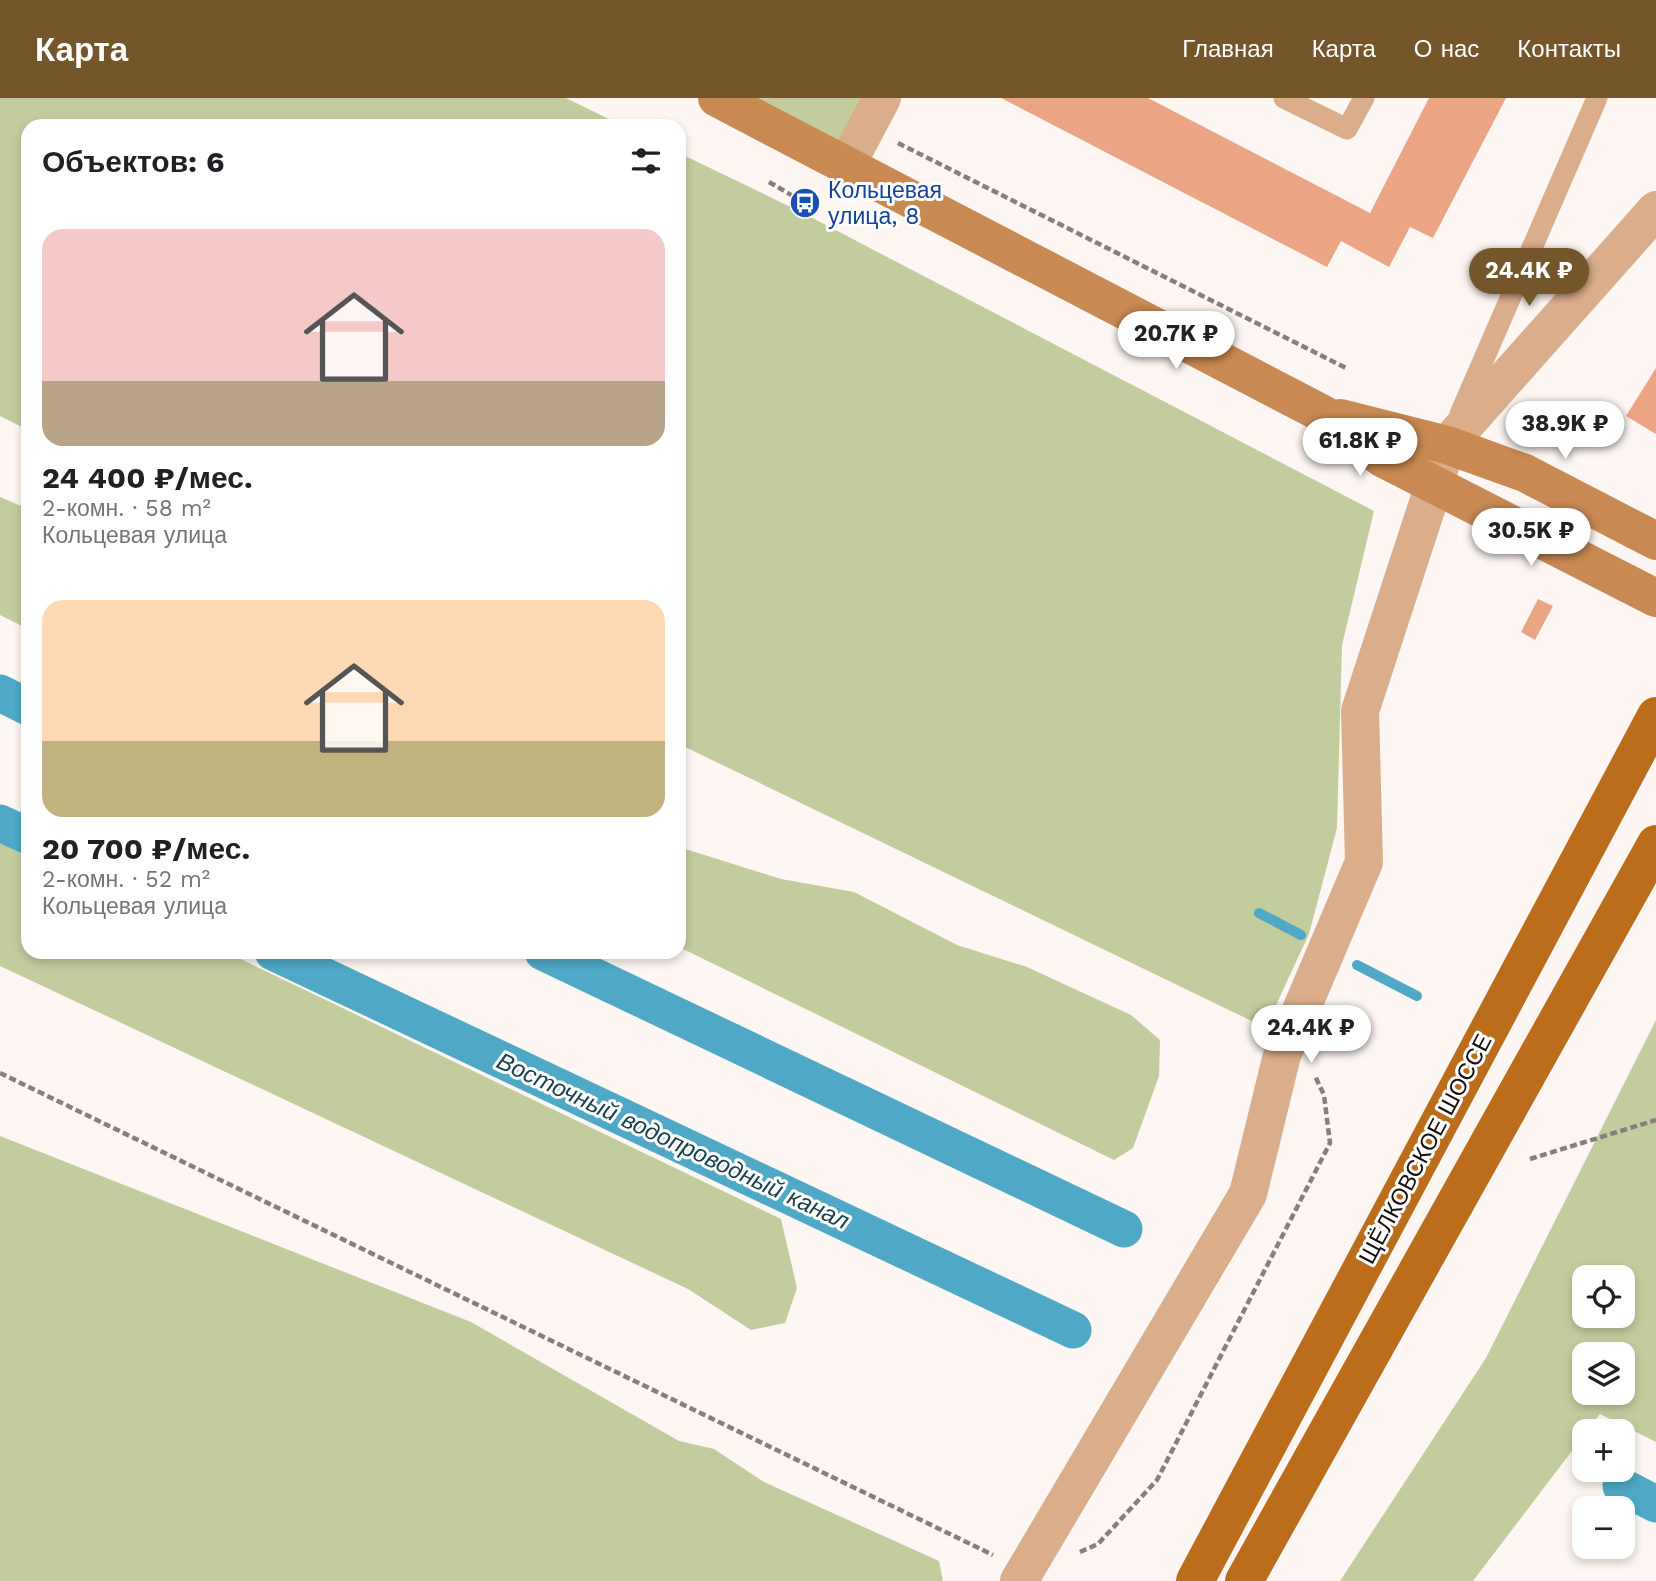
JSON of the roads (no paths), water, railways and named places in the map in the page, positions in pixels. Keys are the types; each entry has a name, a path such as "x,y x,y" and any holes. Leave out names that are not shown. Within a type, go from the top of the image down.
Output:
{"main road":[{"name":"ЩЁЛКОВСКОЕ ШОССЕ","path":"1195,1581 1656,716"},
{"path":"1244,1581 1656,845"}],"street":[{"path":"723,99 1323,414 1382,458 1656,598"},
{"path":"847,164 874,113"},
{"path":"1022,1576 1248,1194 1282,1055 1364,862 1360,710 1447,445 1656,210"},
{"path":"1323,414 1447,445 1525,473 1656,541"}],"lane":[{"path":"1284,98 1347,129 1364,98"},
{"path":"1447,445 1597,98"}],"waterway":[{"name":"Восточный водопроводный канал","path":"0,693 21,704"},
{"name":"Восточный водопроводный канал","path":"0,823 21,833"},
{"path":"1259,913 1301,935"},
{"name":"Восточный водопроводный канал","path":"288,959 1073,1330"},
{"name":"Восточный водопроводный канал","path":"558,959 1124,1229"},
{"path":"1357,965 1417,996"},
{"name":"Восточный водопроводный канал","path":"1621,1486 1656,1504"}],"place":[{"name":"Кольцевая улица, 8","path":"805,203"}]}
